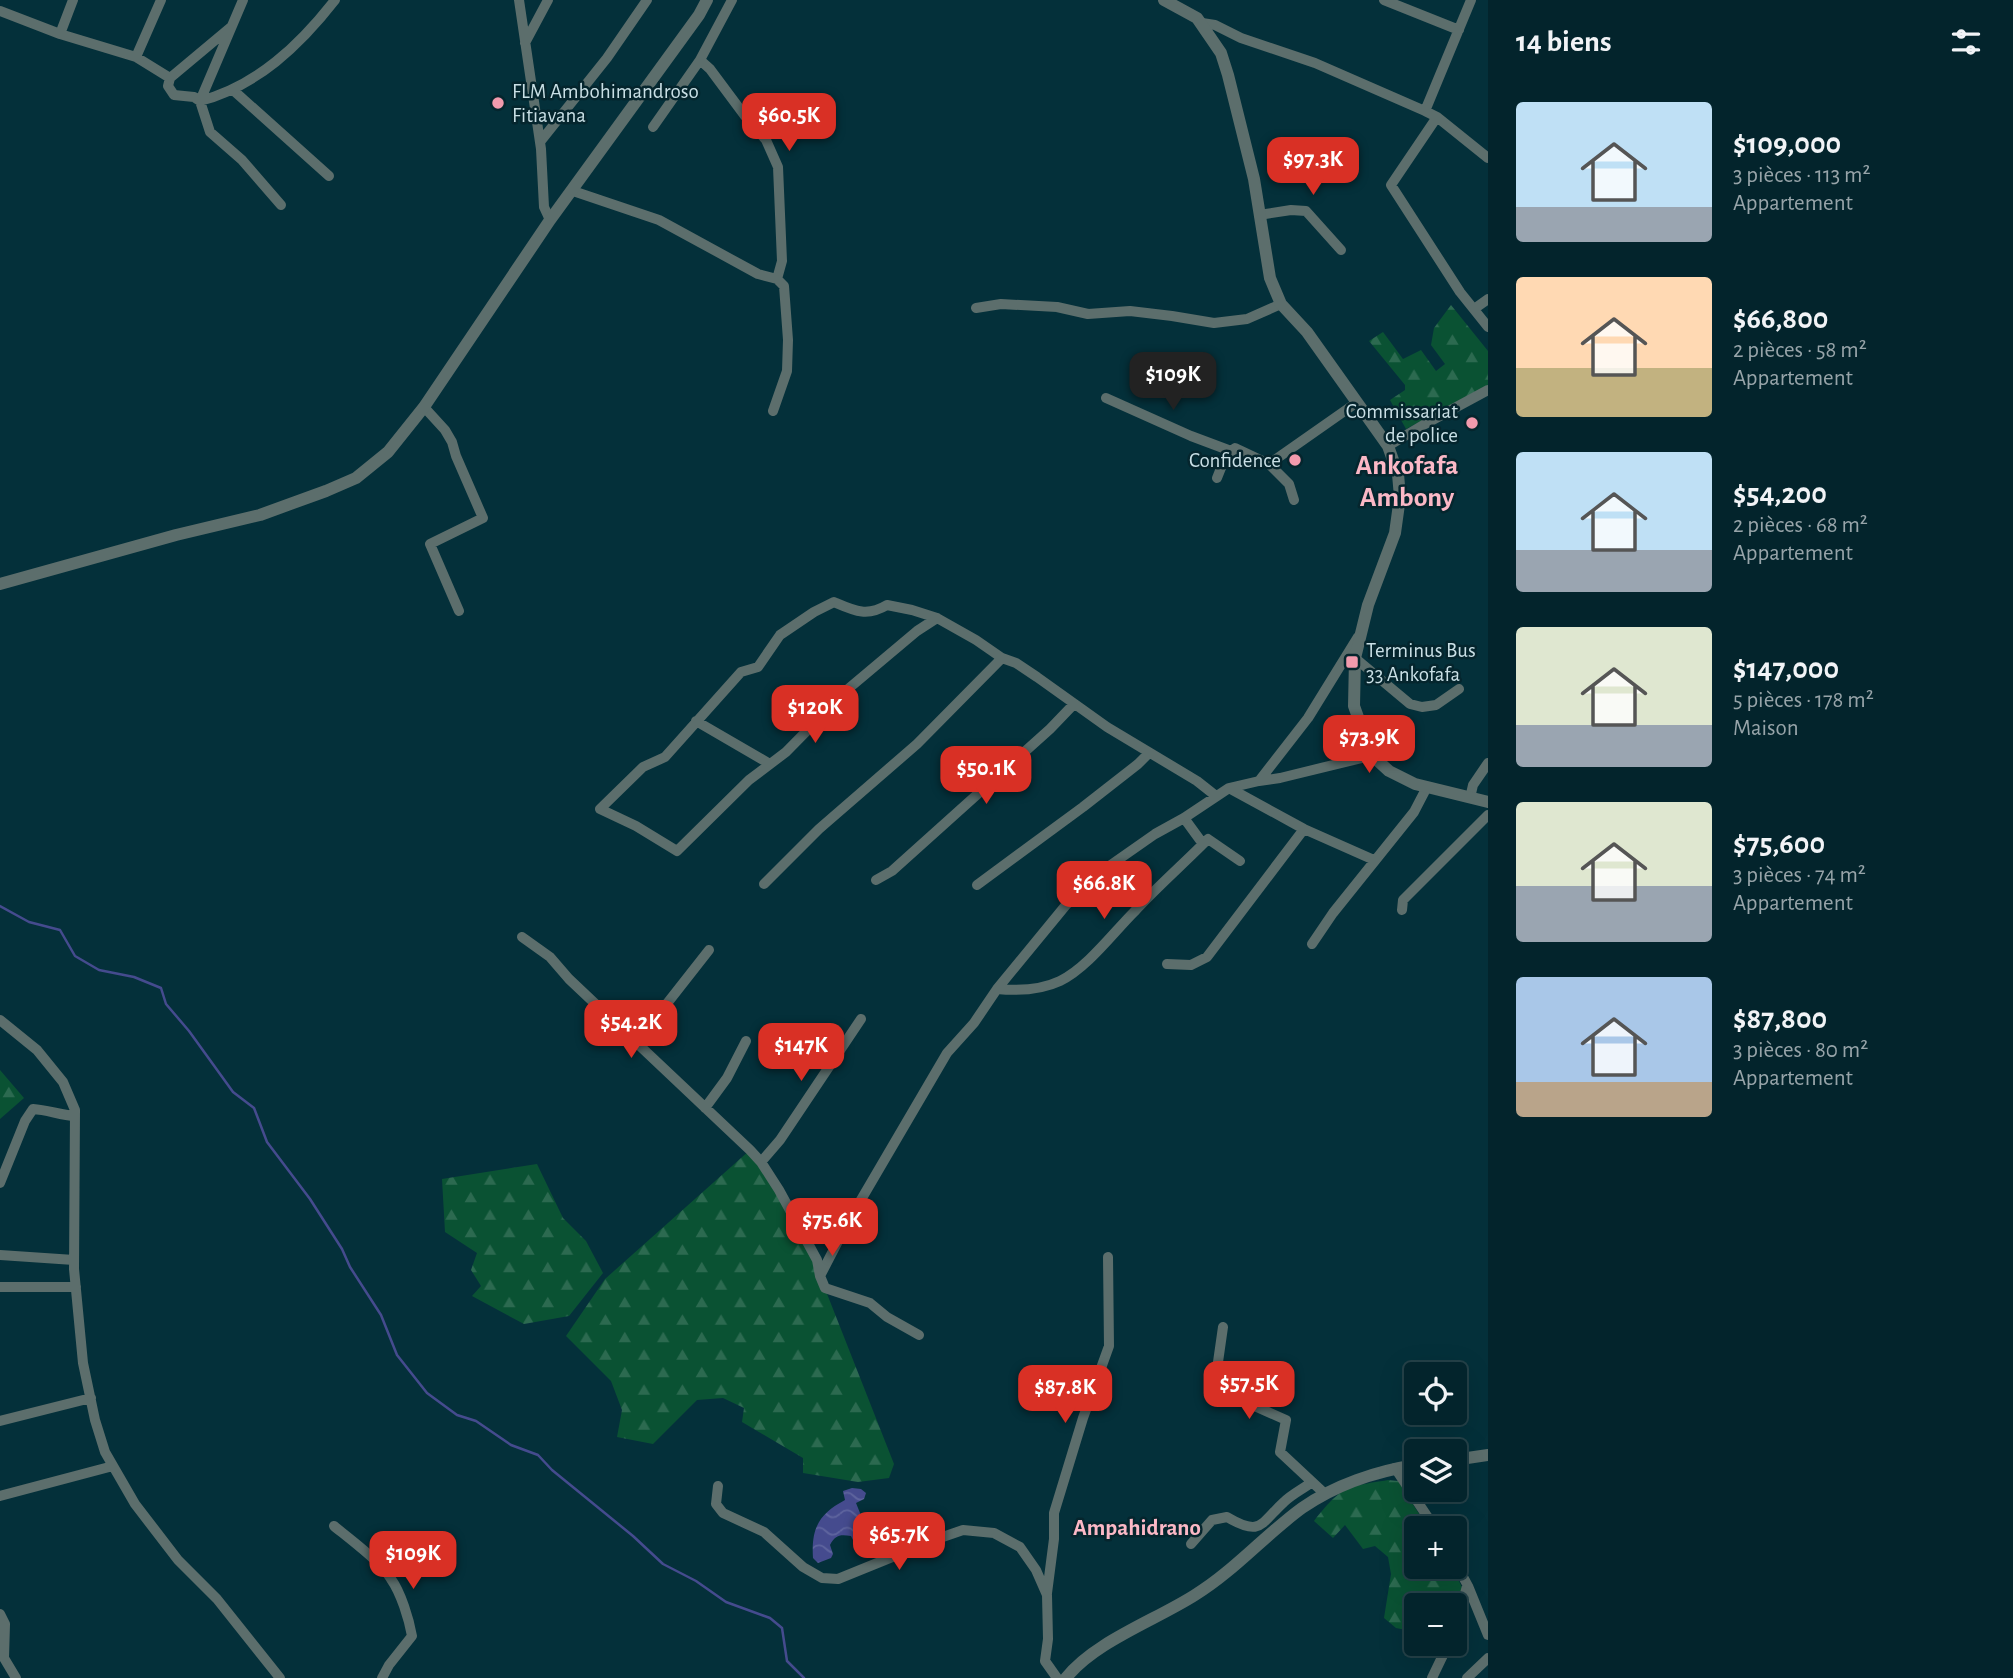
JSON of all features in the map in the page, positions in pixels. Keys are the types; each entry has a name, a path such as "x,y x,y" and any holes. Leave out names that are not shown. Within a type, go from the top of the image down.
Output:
{"street":[{"path":"60,33 73,0"},
{"path":"136,57 161,0"},
{"path":"200,101 243,0"},
{"path":"200,101 233,90 284,55 314,26 335,0"},
{"path":"519,0 540,142 544,207 550,220"},
{"path":"524,43 548,0"},
{"path":"540,142 613,50 647,0"},
{"path":"0,584 176,535 260,515 356,478 388,452 424,407 550,220 699,15 707,0"},
{"path":"653,127 700,60 732,0"},
{"path":"1164,0 1197,18 1221,53 1254,179 1270,278 1281,304 1307,332 1388,446 1398,474 1400,497 1395,533 1368,605 1354,658 1354,706 1374,755 1389,771 1415,784 1488,802"},
{"path":"1384,0 1460,30"},
{"path":"1425,111 1471,0"},
{"path":"0,11 136,57 170,78"},
{"path":"1202,23 1215,25 1241,38 1315,63 1425,111 1437,117 1488,158"},
{"path":"231,27 170,78 168,86 174,95 194,97 200,101 210,132 242,160 281,205"},
{"path":"700,60 766,140 778,167 782,261 777,279"},
{"path":"233,90 329,176"},
{"path":"1437,117 1391,185 1454,282 1488,327"},
{"path":"573,191 659,220 758,274 777,279 784,286 787,371 773,411"},
{"path":"1259,215 1291,210 1306,211 1341,250"},
{"path":"1474,309 1488,299"},
{"path":"975,308 1001,304 1057,307 1088,314 1130,311 1214,323 1247,319 1281,304"},
{"path":"1388,446 1488,390"},
{"path":"1106,398 1231,451"},
{"path":"1269,464 1356,403"},
{"path":"424,407 452,442 484,518 430,544 459,611"},
{"path":"1217,478 1235,448 1269,464 1289,484 1294,500"},
{"path":"937,618 917,631 848,689 786,752 750,780 677,851 600,808 643,767 665,757 741,672 758,667 780,635 814,611 835,602 851,610 873,613 887,604 937,618 1002,658 1016,663 1149,753 1197,780 1216,796"},
{"path":"1259,781 1308,718 1361,632"},
{"path":"764,884 819,829 917,744 1002,658"},
{"path":"1354,658 1410,704 1422,707 1436,705 1459,689"},
{"path":"876,880 892,871 1050,729 1074,704"},
{"path":"696,721 771,764"},
{"path":"977,885 1083,807 1149,753"},
{"path":"820,1276 848,1222 947,1053 974,1023 997,989 1066,905 1105,869 1229,788 1374,755"},
{"path":"1470,798 1473,785 1488,763"},
{"path":"1312,944 1374,860 1414,812 1427,787"},
{"path":"1229,788 1304,829 1374,860"},
{"path":"1402,910 1403,900 1488,815"},
{"path":"1184,818 1203,844"},
{"path":"1167,964 1191,965 1207,957 1304,829"},
{"path":"997,989 1040,988 1061,981 1082,966 1208,839 1240,861"},
{"path":"522,937 550,957 569,979 761,1162 817,1260 825,1288 870,1303 887,1317 919,1335"},
{"path":"636,1043 709,950"},
{"path":"761,1162 780,1140 861,1019"},
{"path":"0,1020 37,1050 63,1083 75,1110 76,1287 83,1363 105,1452 135,1504 178,1560 217,1599 280,1678"},
{"path":"705,1108 727,1078 746,1041"},
{"path":"0,1183 33,1109 75,1116"},
{"path":"0,1255 74,1259"},
{"path":"1057,1678 1045,1661 1054,1513 1083,1418 1109,1346 1108,1257"},
{"path":"0,1287 76,1287"},
{"path":"1223,1327 1217,1362 1232,1396 1286,1420 1280,1452 1325,1494"},
{"path":"0,1421 90,1398"},
{"path":"1467,1458 1488,1455"},
{"path":"0,1496 113,1466"},
{"path":"1066,1678 1073,1669 1108,1643 1198,1594 1303,1508 1325,1494 1343,1485 1404,1467"},
{"path":"1395,1468 1427,1516"},
{"path":"1191,1544 1212,1520 1227,1517 1244,1527 1258,1527 1284,1502 1312,1482"},
{"path":"718,1486 716,1504 723,1513 764,1532 803,1567 822,1578 838,1579 963,1530 994,1534 1020,1547 1036,1570 1047,1595"},
{"path":"334,1526 356,1543 391,1579 410,1622 412,1636 388,1665 382,1678"},
{"path":"1464,1579 1488,1635"},
{"path":"1466,1593 1468,1586"},
{"path":"0,1614 5,1625 4,1658 16,1678"},
{"path":"1432,1678 1443,1656"},
{"path":"1467,1678 1488,1658"}],"green space":[{"path":"1451,305 1488,351 1488,385 1406,429 1390,400 1405,390 1405,385 1369,341 1383,332 1403,359 1421,350 1436,371 1445,364 1431,345 1434,328"},
{"path":"0,1070 24,1098 0,1119"},
{"path":"750,1150 817,1260 820,1276 894,1464 889,1478 858,1482 803,1473 803,1458 742,1422 744,1408 723,1398 697,1400 653,1444 617,1437 622,1410 611,1381 566,1336 605,1279"},
{"path":"537,1164 563,1218 586,1241 603,1273 569,1316 524,1324 472,1296 481,1286 471,1270 477,1253 445,1232 442,1179"},
{"path":"1398,1481 1404,1490 1404,1502 1411,1502 1420,1516 1404,1516 1404,1579 1458,1579 1463,1589 1460,1593 1404,1593 1404,1630 1396,1628 1384,1618 1391,1574 1388,1557 1375,1546 1363,1549 1345,1525 1333,1538 1314,1521 1338,1494 1362,1484"}],"water":[{"path":"852,1488 866,1493 864,1499 856,1503 870,1538 856,1546 851,1536 838,1536 830,1545 833,1554 831,1558 818,1563 813,1558 813,1547 818,1523 845,1500 843,1491"}],"waterway":[{"path":"0,906 29,922 60,930 75,956 99,970 134,977 161,988 166,1004 233,1092 254,1108 267,1142 310,1199 342,1249 350,1267 381,1315 397,1355 427,1393 457,1415 476,1421 511,1445 538,1455 552,1470 663,1564 696,1581 726,1602 770,1618 782,1628 787,1661 804,1678"}],"place":[{"name":"FLM Ambohimandroso Fitiavana","path":"498,103"},
{"name":"Commissariat de police","path":"1472,423"},
{"name":"Confidence","path":"1295,460"},
{"name":"Terminus Bus 33 Ankofafa","path":"1352,662"}],"district":[{"name":"Ankofafa Ambony","path":"1407,482"},
{"name":"Ampahidrano","path":"1137,1528"}]}
